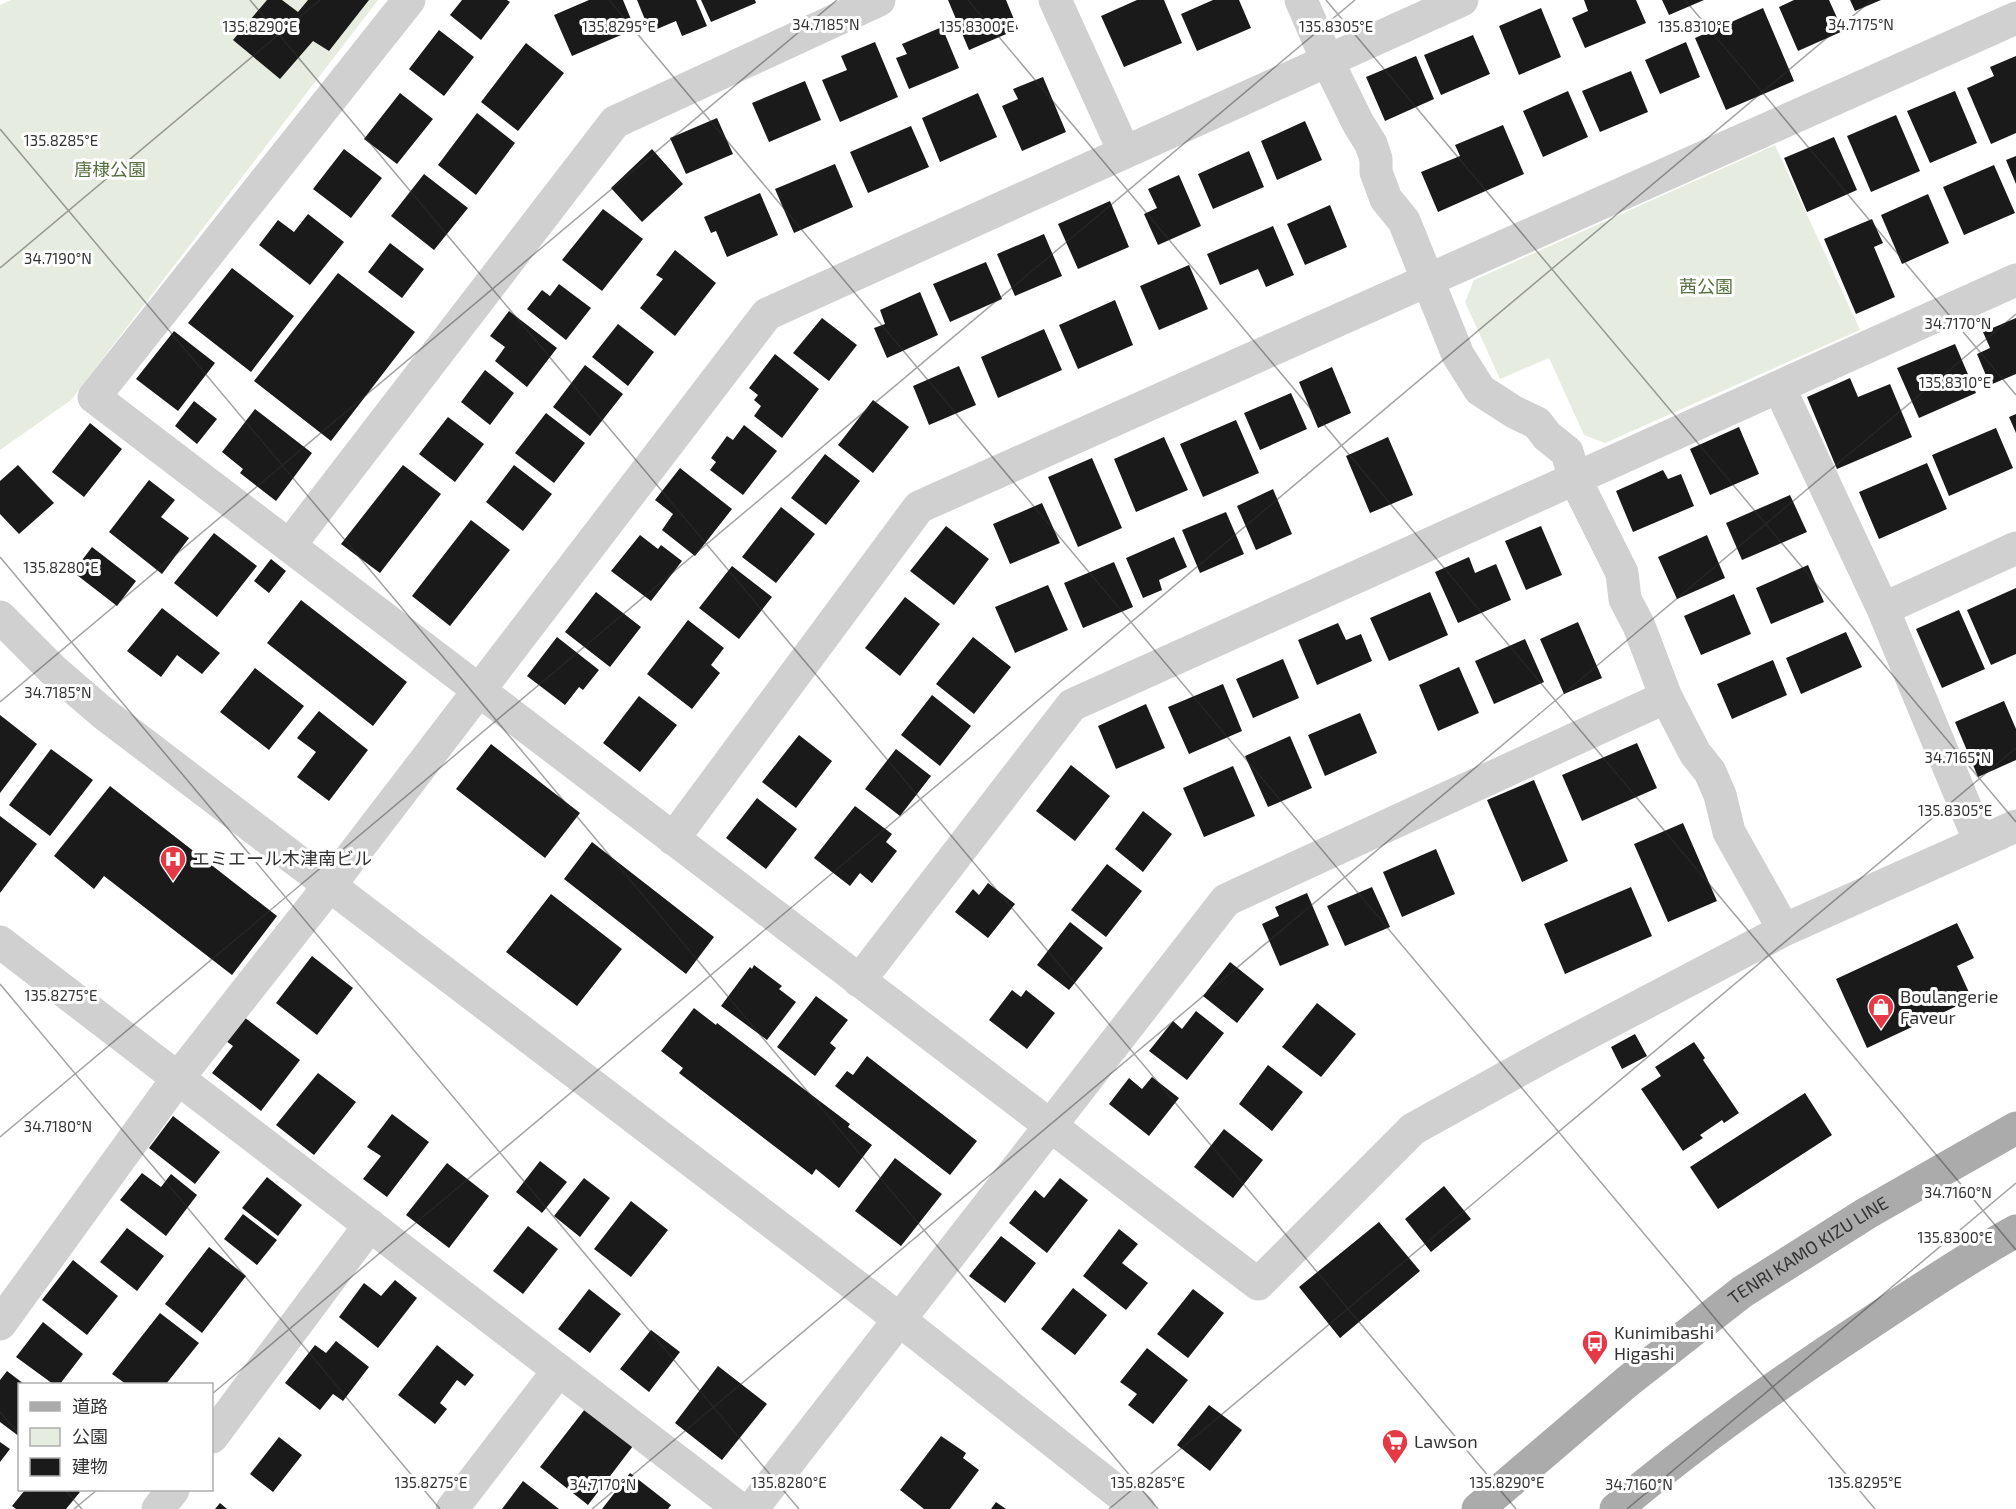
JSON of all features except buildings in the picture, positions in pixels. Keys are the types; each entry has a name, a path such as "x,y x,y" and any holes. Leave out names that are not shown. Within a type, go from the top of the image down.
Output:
{"main road":[{"name":"TENRI KAMO KIZU LINE","path":"1478,1509 1628,1381 1742,1293 1867,1214 2016,1128"},
{"path":"1616,1509 1668,1465 1839,1343 1979,1251 2016,1231"}],"street":[{"path":"409,0 94,397 1258,1284 1413,1129 1552,1052 1784,930 2016,826"},
{"path":"289,546 615,122 879,0"},
{"path":"1055,0 1124,151"},
{"path":"1301,0 1326,60 1371,144 1376,159 1376,172 1386,199 1404,221 1458,355 1480,390 1514,412 1537,423 1547,436 1567,452 1575,479 1622,573 1625,599 1640,626 1666,697 1695,753 1710,772 1720,795 1729,832 1784,930"},
{"path":"0,1324 178,1078 330,885 767,314 1462,0"},
{"path":"673,838 920,507 2016,18"},
{"path":"859,981 1072,705 2016,280"},
{"path":"1779,387 1883,609 1980,842"},
{"path":"1883,609 2016,548"},
{"path":"0,617 53,670 103,713 900,1319 1139,1509"},
{"path":"752,1509 1226,900 1666,697"},
{"path":"0,942 740,1509"},
{"path":"213,1436 370,1225"},
{"path":"452,1509 559,1370"},
{"path":"158,1509 172,1491"}],"green space":[{"name":"唐棣公園","path":"11,0 378,0 71,400 0,450 0,5"},
{"name":"茜公園","path":"1775,145 1860,330 1605,443 1584,435 1549,358 1500,379 1465,302 1474,280"}],"place":[{"name":"エミエール木津南ビル","path":"173,882"},
{"name":"Boulangerie Faveur","path":"1881,1030"},
{"name":"Kunimibashi Higashi","path":"1595,1366"},
{"name":"Lawson","path":"1395,1465"}]}
